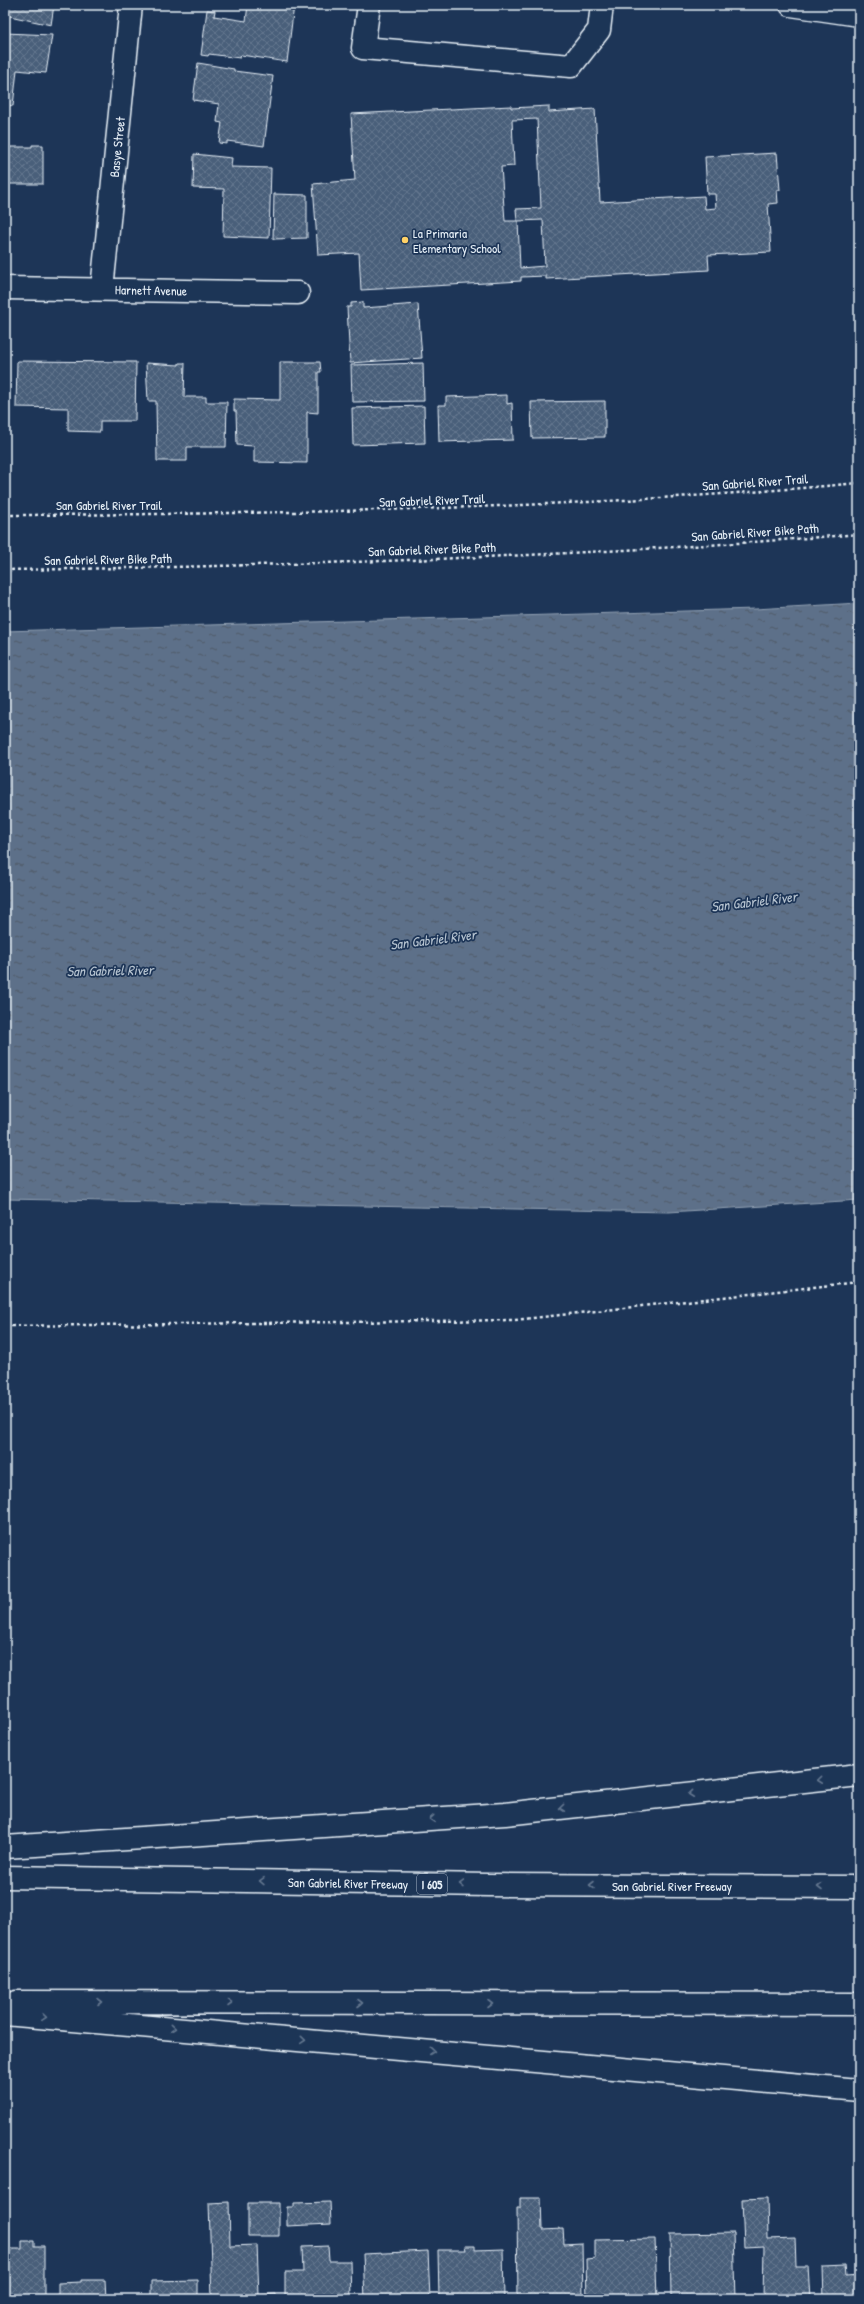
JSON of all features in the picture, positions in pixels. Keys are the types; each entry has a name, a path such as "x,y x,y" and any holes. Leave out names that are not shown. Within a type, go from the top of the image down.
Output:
{"main road":[{"name":"Basye Street","path":"102,289 131,5"},
{"path":"369,5 362,48 572,66 599,30 602,5"},
{"path":"791,5 859,15"},
{"name":"Harnett Avenue","path":"5,288 298,293"},
{"path":"5,1847 505,1814 859,1775"},
{"name":"San Gabriel River Freeway","path":"5,1877 488,1885 859,1887"},
{"path":"5,2002 859,2004"},
{"path":"5,2014 859,2090"}],"path":[{"name":"San Gabriel River Trail","path":"5,515 160,516 484,508 752,493 859,483"},
{"name":"San Gabriel River Bike Path","path":"5,570 224,567 543,555 712,546 859,534"},
{"path":"5,1326 515,1320 859,1282"}],"water":[{"name":"San Gabriel River","path":"859,603 859,1200 669,1212 5,1199 5,631 755,609"}],"building":[{"path":"5,5 54,5 51,25 5,15"},
{"path":"248,5 294,5 287,62 241,55 240,58 209,54 208,56 201,55 207,10 215,11 214,16 246,21"},
{"path":"5,33 52,35 46,73 17,70 13,106 5,105"},
{"path":"198,63 234,69 234,71 273,76 264,146 227,141 227,144 219,143 222,123 217,122 219,104 193,100"},
{"path":"511,106 511,108 549,106 549,112 595,109 600,202 704,196 705,209 716,208 715,194 707,194 705,157 777,153 780,190 777,190 778,203 768,204 771,252 708,255 709,270 546,279 546,276 521,277 521,281 361,290 359,253 318,255 313,184 355,180 351,114","holes":["537,119 541,208 516,209 517,221 505,221 501,167 514,166 512,120","543,220 545,266 520,268 518,221"]},
{"path":"32,145 43,145 43,184 5,184 5,147 32,147"},
{"path":"194,154 232,158 231,167 271,168 269,238 223,236 224,189 193,188"},
{"path":"274,194 307,195 307,238 273,239"},
{"path":"363,302 363,308 418,304 422,358 350,363 347,307 351,307 351,303"},
{"path":"17,361 136,362 135,421 100,421 100,432 68,431 68,408 16,407"},
{"path":"280,362 320,362 321,372 318,372 318,413 307,412 307,463 254,462 254,446 237,445 236,411 234,411 234,399 280,400"},
{"path":"146,363 179,365 179,363 185,363 184,397 206,397 206,402 227,402 226,447 187,447 187,461 157,461 156,401 148,401"},
{"path":"423,363 424,401 352,402 351,365"},
{"path":"507,395 507,404 512,403 513,440 439,442 438,405 446,405 446,397"},
{"path":"605,401 605,437 532,438 531,402"},
{"path":"424,406 425,443 353,445 352,408"},
{"path":"520,2198 541,2198 542,2230 563,2229 564,2244 582,2243 583,2299 518,2299 517,2208 520,2208"},
{"path":"767,2198 768,2239 795,2238 796,2267 809,2267 811,2299 763,2299 764,2246 744,2247 742,2199"},
{"path":"229,2202 230,2246 257,2245 259,2295 276,2294 276,2299 212,2299 209,2203"},
{"path":"330,2202 331,2224 287,2226 287,2207 294,2207 294,2203"},
{"path":"248,2203 279,2203 279,2236 248,2236"},
{"path":"734,2233 736,2299 671,2299 670,2234"},
{"path":"655,2239 657,2299 587,2299 586,2259 595,2258 595,2240"},
{"path":"22,2241 34,2241 34,2246 44,2246 44,2299 5,2299 5,2249 22,2249"},
{"path":"328,2246 329,2261 350,2261 351,2299 285,2299 285,2272 303,2272 302,2247"},
{"path":"465,2246 475,2246 475,2250 503,2249 504,2299 439,2299 438,2250 466,2250"},
{"path":"428,2251 430,2299 365,2299 363,2254"},
{"path":"845,2266 846,2276 859,2275 859,2299 824,2299 823,2267"},
{"path":"81,2280 105,2280 106,2299 58,2299 58,2283 81,2282"},
{"path":"198,2280 198,2299 151,2299 151,2281"}],"place":[{"name":"La Primaria Elementary School","path":"405,240"}]}
